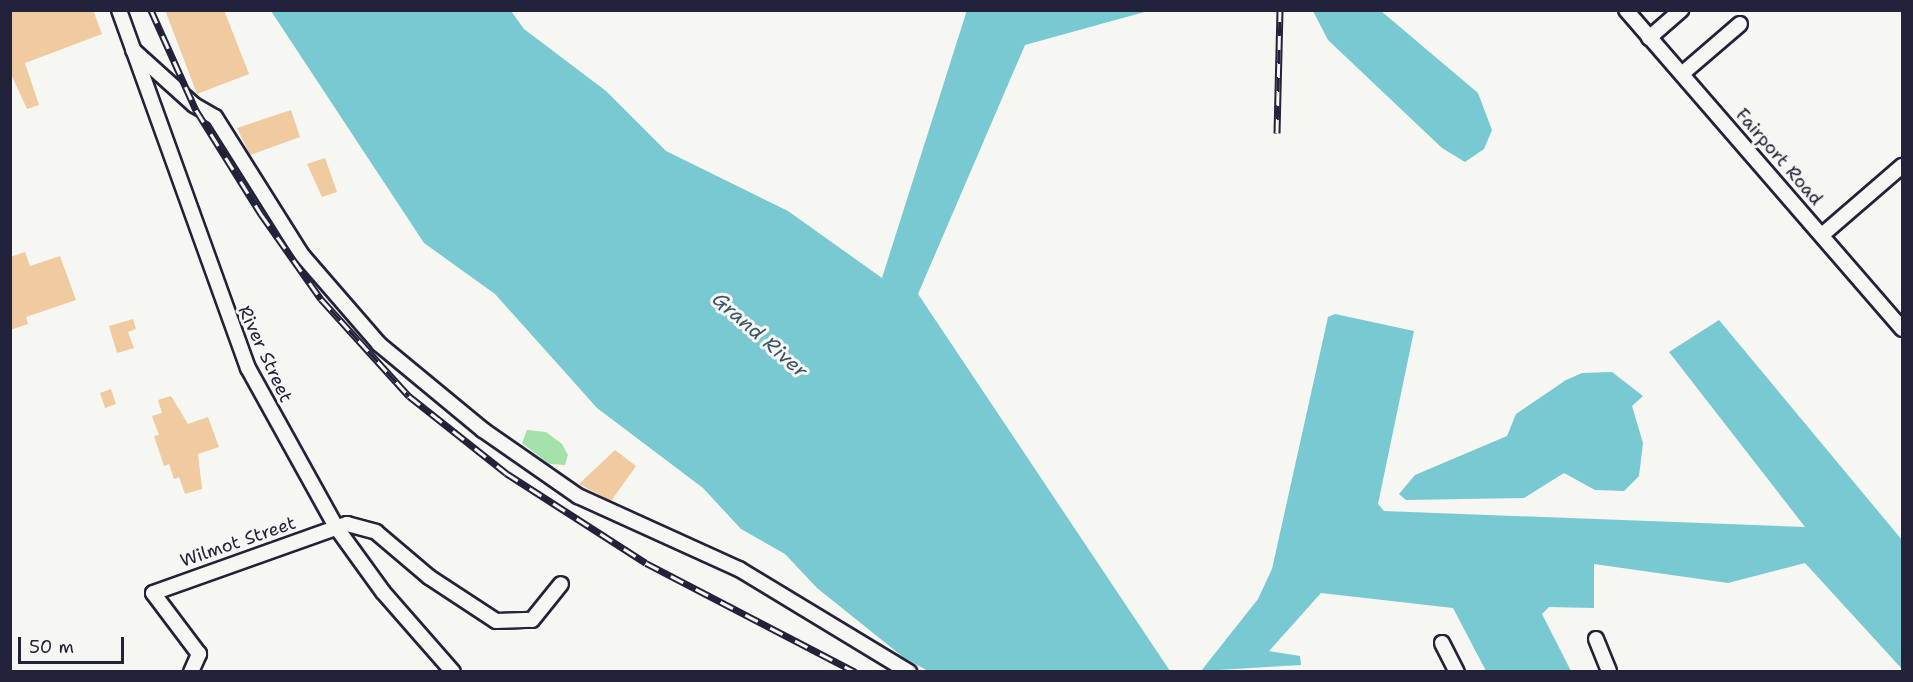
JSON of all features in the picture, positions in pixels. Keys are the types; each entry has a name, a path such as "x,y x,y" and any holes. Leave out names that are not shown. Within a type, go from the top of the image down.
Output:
{"street":[{"name":"River Street","path":"119,10 248,368 336,527 383,592 453,672"},
{"name":"Fairport Road","path":"1626,10 1683,73 1902,329"},
{"path":"1650,38 1681,10"},
{"path":"1683,73 1740,24"},
{"path":"133,50 194,105 215,117 302,255 379,344 475,423 578,496 739,569 909,672"},
{"path":"1822,235 1902,166"},
{"path":"336,527 354,524 376,532 429,577 496,621 532,620 561,584"},
{"name":"Wilmot Street","path":"191,672 199,654 153,592 336,527"},
{"path":"1596,639 1609,672"},
{"path":"1442,643 1457,672"}],"green space":[{"path":"527,430 546,432 562,444 568,455 565,465 549,464 522,443"}],"water":[{"name":"Grand River","path":"967,10 1148,11 1025,45 918,294 1170,671 928,671 903,657 817,588 785,554 741,529 703,488 597,408 495,294 424,243 271,11 511,11 524,29 606,91 666,151 788,211 882,278"},
{"path":"1313,11 1381,11 1478,93 1492,130 1484,149 1465,162 1442,148 1328,40"},
{"path":"1335,314 1414,331 1378,504 1384,511 1805,527 1669,352 1719,320 1902,540 1902,669 1805,563 1728,583 1594,564 1594,608 1549,607 1542,614 1571,671 1486,671 1453,608 1321,593 1269,651 1300,656 1301,665 1201,671 1258,599 1272,569 1328,317"},
{"path":"1612,372 1643,396 1632,406 1643,443 1639,476 1624,491 1595,490 1564,473 1524,498 1406,500 1399,494 1415,475 1507,436 1516,414 1566,380 1582,373"}],"building":[{"path":"10,10 93,10 102,34 25,63 39,105 27,109 10,72"},
{"path":"165,10 224,10 249,74 197,94"},
{"path":"291,110 300,137 250,155 237,128"},
{"path":"325,158 337,192 322,197 307,164"},
{"path":"25,252 30,266 60,256 76,300 26,317 28,324 10,330 10,257"},
{"path":"133,319 136,329 128,332 134,348 117,353 109,326"},
{"path":"111,389 116,404 105,408 100,393"},
{"path":"171,396 188,424 208,417 219,447 198,454 202,489 185,494 179,477 174,479 169,464 164,466 154,436 159,435 152,416 162,413 158,400"},
{"path":"615,450 636,466 611,501 579,484"}],"railway":[{"path":"151,10 196,110 261,214 321,299 409,396 506,473 646,563 855,672"},
{"path":"1277,133 1280,10"}]}
